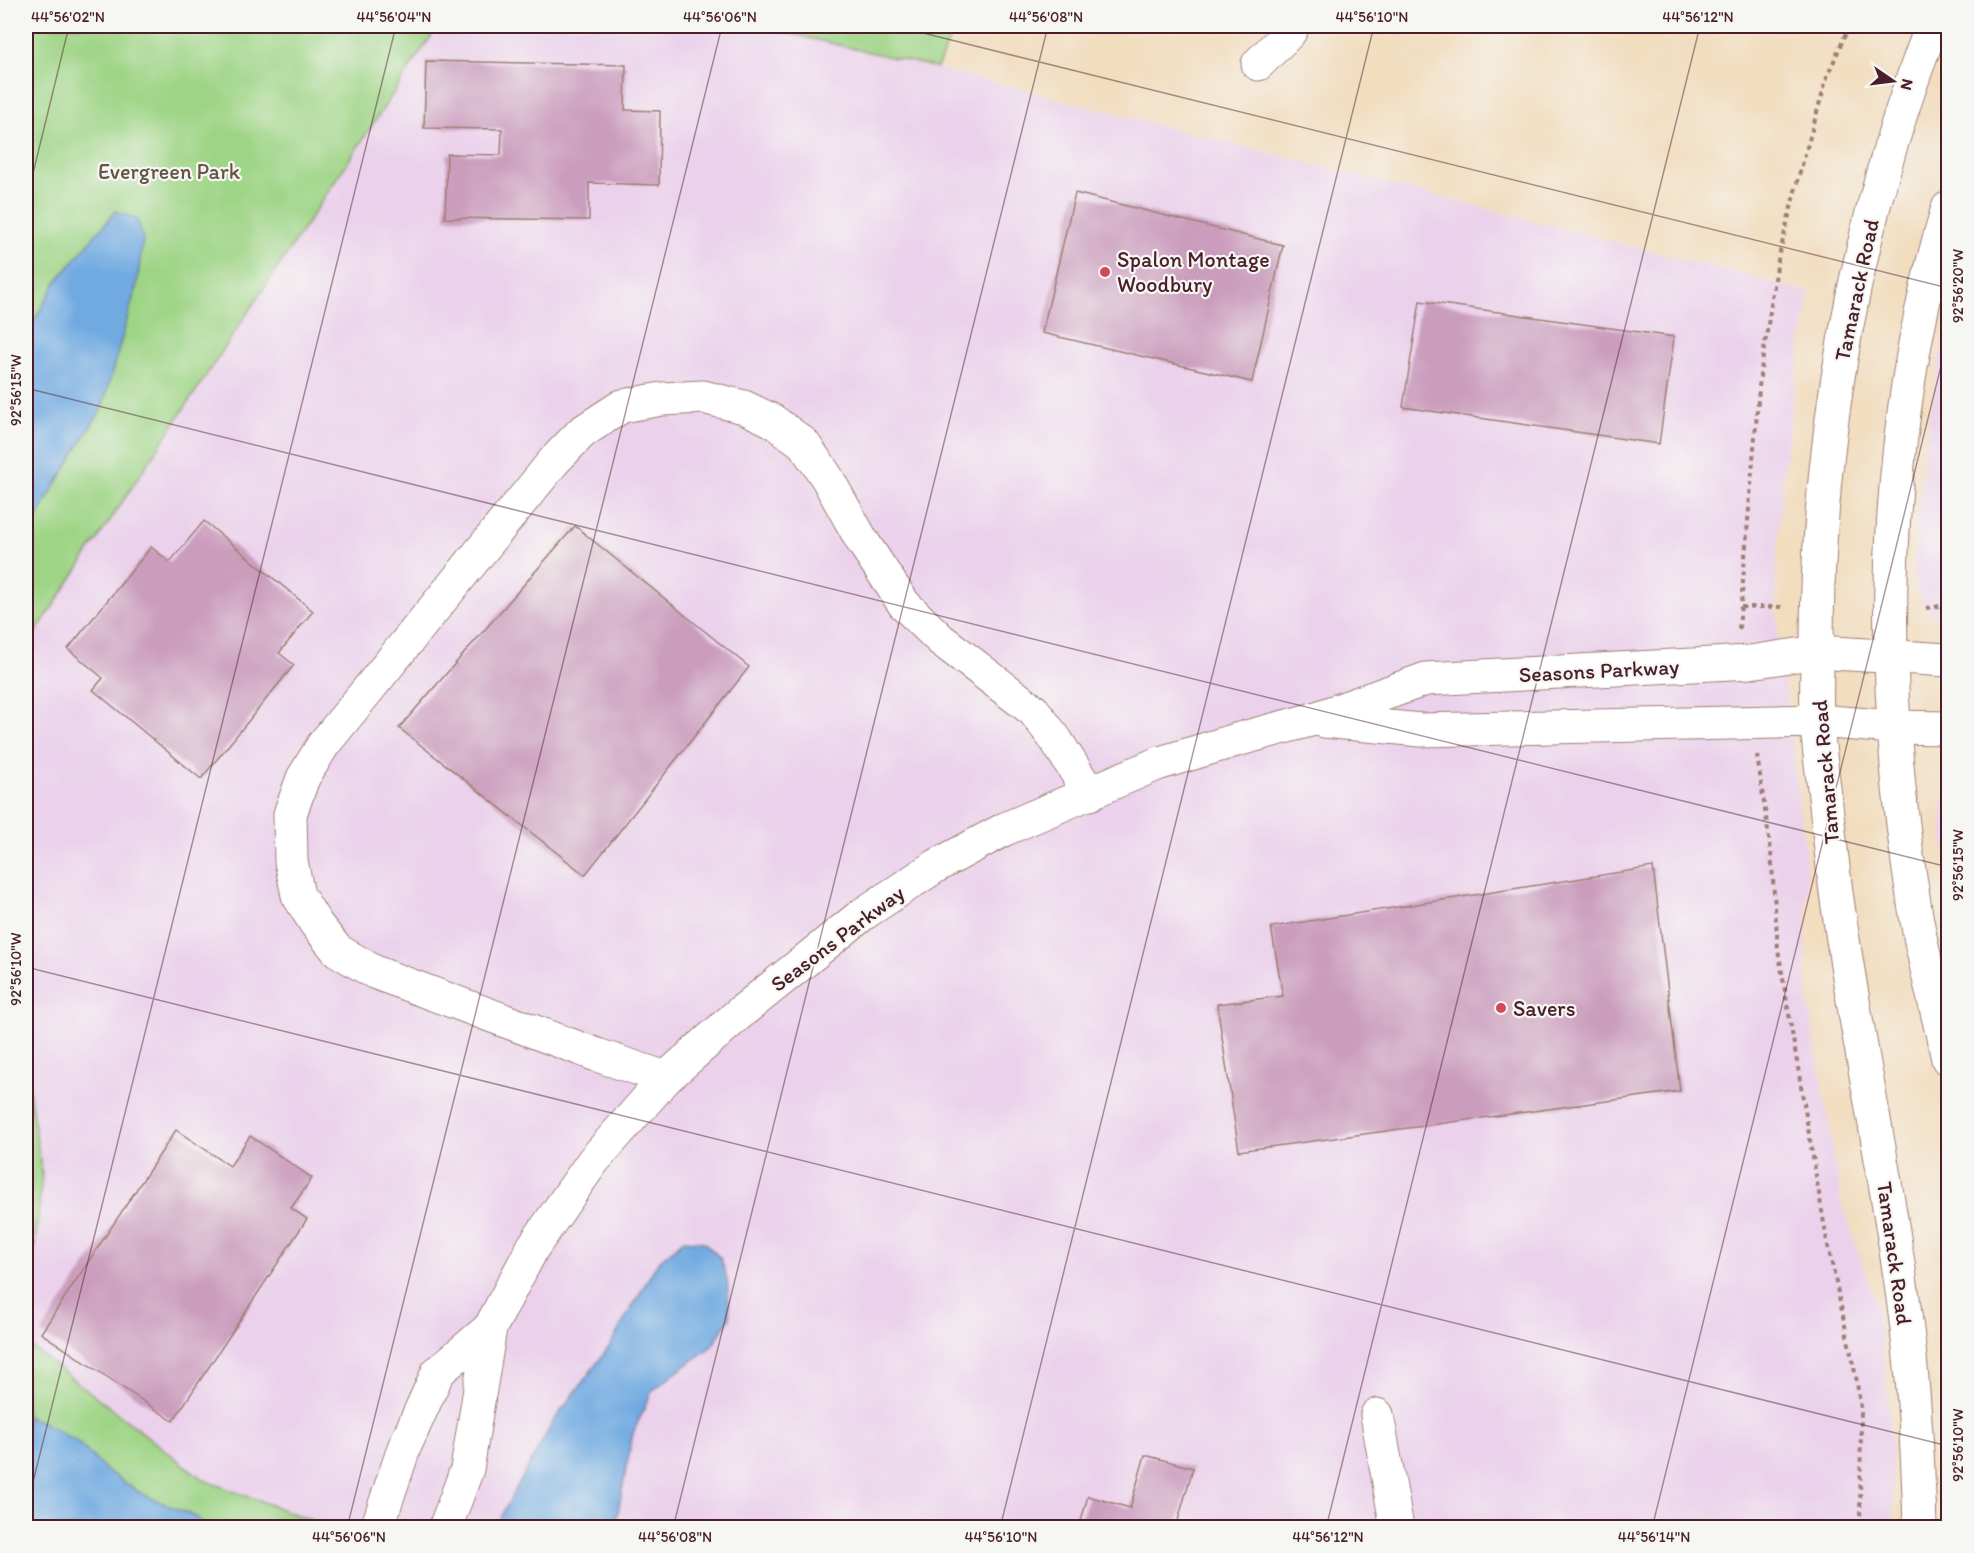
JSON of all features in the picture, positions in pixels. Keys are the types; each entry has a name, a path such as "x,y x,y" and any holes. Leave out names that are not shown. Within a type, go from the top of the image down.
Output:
{"street":[{"path":"1258,64 1289,33 1293,26"},
{"name":"Tamarack Road","path":"1920,1527 1913,1394 1905,1309 1839,913 1817,721 1816,607 1823,489 1837,381 1851,303 1888,151 1932,26"},
{"path":"1948,208 1920,321 1902,435 1893,533 1890,656 1899,791 1915,909 1948,1059"},
{"path":"666,1078 597,1055 374,972 338,950 316,924 298,895 291,861 290,814 303,778 323,745 554,461 582,432 622,406 662,399 703,397 744,407 773,421 802,443 826,476 861,539 904,604 940,639 1034,711 1056,740 1090,794"},
{"name":"Seasons Parkway","path":"445,1527 467,1469 490,1328 533,1247 593,1161 666,1078 741,1012 863,914 936,866 1005,829 1157,764 1314,719 1426,680 1750,662 1817,652 1948,660"},
{"name":"Seasons Parkway","path":"1314,719 1421,730 1817,721 1894,727 1948,728"},
{"name":"Seasons Parkway","path":"377,1527 404,1448 438,1372 490,1328"},
{"path":"1377,1415 1395,1519"}],"path":[{"path":"1739,630 1760,376 1778,260 1827,77 1849,26"},
{"path":"1933,608 1948,605"},
{"path":"1758,761 1772,852 1778,949 1827,1242 1861,1409 1860,1527"}],"shaded area":[{"path":"438,26 757,26 937,68 1810,292 1784,465 1776,564 1776,613 1807,868 1805,983 1842,1204 1878,1310 1890,1420 1894,1527 329,1528 204,1480 26,1343 42,1174 26,1070 26,647"},
{"path":"1948,309 1948,627 1929,612 1921,599 1915,583 1914,567 1928,425"},
{"path":"1948,783 1948,872 1941,811"}],"green space":[{"name":"Evergreen Park","path":"26,26 438,26 26,647"},
{"path":"757,26 955,26 937,68"},
{"path":"26,1070 42,1174 26,1335"},
{"path":"26,1343 204,1480 329,1527 26,1527"}],"water":[{"path":"116,211 137,219 143,238 137,284 102,408 50,494 26,541 26,335 56,282"},
{"path":"684,1240 704,1242 721,1259 727,1279 730,1318 712,1346 652,1391 633,1433 615,1527 495,1527 553,1422 609,1347 658,1262"},
{"path":"26,1416 76,1441 107,1471 142,1494 196,1517 208,1527 26,1527"}],"building":[{"path":"426,61 626,65 625,110 660,111 659,185 589,183 589,220 445,218 447,154 501,155 502,129 424,128"},
{"path":"1075,193 1283,245 1252,382 1042,333"},
{"path":"1420,301 1674,337 1659,444 1403,407"},
{"path":"204,521 313,611 279,653 294,665 201,779 93,690 103,678 68,649 151,547 170,562"},
{"path":"575,526 749,667 585,875 399,728"},
{"path":"1653,867 1680,1091 1239,1151 1217,1004 1283,996 1271,927"},
{"path":"176,1130 230,1166 250,1136 312,1178 291,1208 307,1219 173,1421 41,1333"},
{"path":"1145,1455 1193,1468 1177,1524 1189,1528 1079,1528 1088,1496 1130,1508"}],"place":[{"name":"Spalon Montage Woodbury","path":"1105,272"},
{"name":"Savers","path":"1501,1008"}]}
